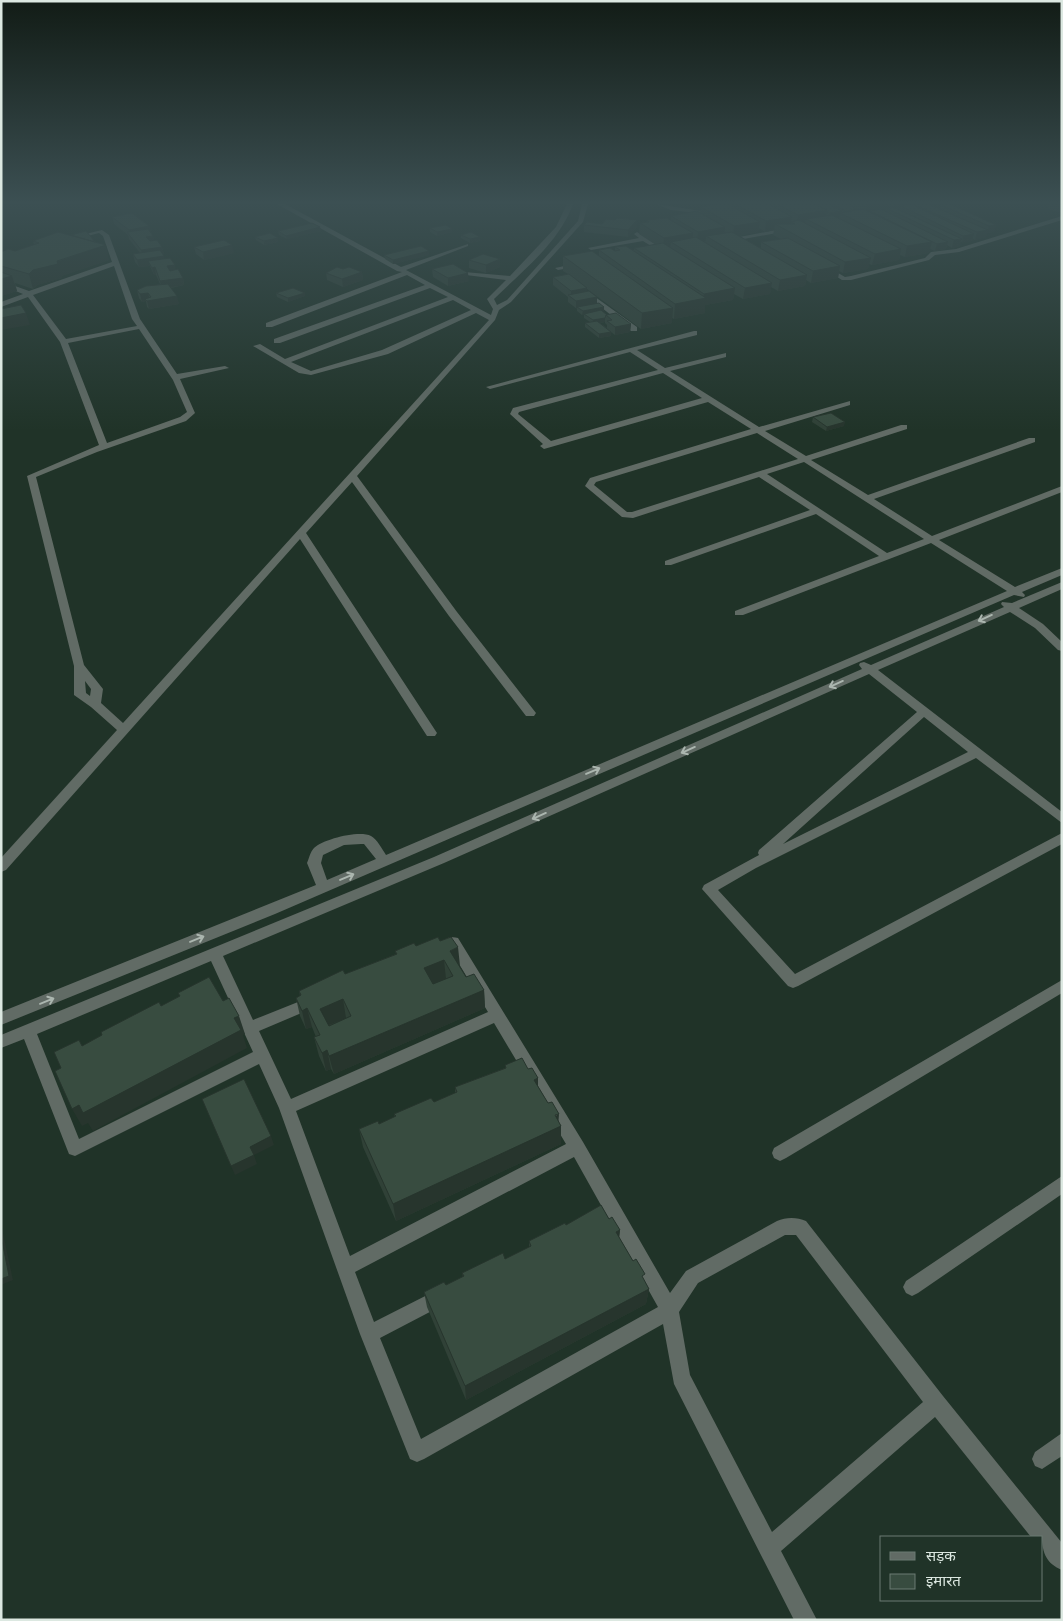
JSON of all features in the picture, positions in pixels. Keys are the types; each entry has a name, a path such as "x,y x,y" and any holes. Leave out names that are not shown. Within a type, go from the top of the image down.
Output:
{"street":[{"path":"1,305 69,280"},
{"path":"121,280 136,319 176,378 190,414 183,419 104,446 31,476 79,666 80,694 95,704 124,730"},
{"path":"269,325 388,280"},
{"path":"418,280 476,310 494,314"},
{"path":"494,314 490,299 508,280"},
{"path":"1,866 352,476 494,314 528,280"},
{"path":"1,283 29,294 64,342 104,446"},
{"path":"577,285 634,329"},
{"path":"277,341 430,286"},
{"path":"286,361 453,298"},
{"path":"257,346 302,371 311,373 385,352 476,310"},
{"path":"64,342 141,327"},
{"path":"490,387 694,333"},
{"path":"631,350 1027,600"},
{"path":"709,399 546,445 514,414 516,410 723,355"},
{"path":"176,378 226,368"},
{"path":"847,403 593,480 589,486 625,515 633,515 904,427"},
{"path":"868,498 1032,440"},
{"path":"761,474 887,557"},
{"path":"352,476 453,614 530,713"},
{"path":"739,613 1062,489"},
{"path":"668,563 816,511"},
{"path":"301,533 432,733"},
{"path":"1,1019 270,910 1062,571"},
{"path":"1,1042 439,860 1062,585"},
{"path":"998,598 1039,626 1062,648"},
{"path":"856,658 1062,819"},
{"path":"79,666 97,689 95,704"},
{"path":"751,865 923,712"},
{"path":"977,752 751,865 709,889 793,982 1062,838"},
{"path":"323,887 314,862 318,852 335,842 356,837 368,840 384,861"},
{"path":"270,910 281,926"},
{"path":"436,949 453,942 577,1147 670,1310 681,1377 806,1620"},
{"path":"215,954 287,1108 369,1334 417,1452 670,1310 692,1277 783,1228 800,1227 936,1403 1043,1536"},
{"path":"780,1154 1062,986"},
{"path":"251,1028 330,994"},
{"path":"287,1108 498,1014"},
{"path":"28,1031 75,1149 262,1055"},
{"path":"345,1268 577,1147"},
{"path":"912,1286 1062,1184"},
{"path":"595,1218 613,1210"},
{"path":"369,1334 456,1290"},
{"path":"770,1547 936,1403"},
{"path":"1042,1459 1062,1443"},
{"path":"1043,1536 1062,1560"}],"building":[{"path":"556,280 576,280 587,288 571,291"},
{"path":"596,280 633,280 673,308 642,313"},
{"path":"641,280 678,280 706,298 675,304"},
{"path":"682,280 722,280 735,288 704,294"},
{"path":"732,280 766,280 772,283 745,288"},
{"path":"168,284 177,296 147,301 145,299 151,297 148,293 140,294 137,290 146,286"},
{"path":"293,288 305,293 288,298 276,293"},
{"path":"589,291 597,297 576,301 568,295"},
{"path":"599,303 604,307 583,311 577,307"},
{"path":"21,305 26,313 1,318 1,309"},
{"path":"601,310 607,315 605,318 593,320 584,314"},
{"path":"616,313 631,324 615,327 607,321 612,320 606,315"},
{"path":"597,321 611,332 599,334 585,323"},
{"path":"831,413 845,422 827,427 813,417"},
{"path":"438,937 440,941 451,937 458,947 450,951 466,977 474,974 484,990 329,1056 327,1050 322,1053 314,1037 320,1035 307,1008 302,1011 296,998 301,995 299,991 343,970 345,974 397,954 395,951 414,943 416,946","holes":["444,960 453,976 433,984 424,968","343,999 351,1016 329,1026 320,1009"]},
{"path":"209,977 223,1001 229,998 239,1016 234,1018 241,1030 83,1113 79,1105 72,1109 55,1071 61,1068 54,1052 79,1040 82,1046 102,1035 101,1032 159,1002 161,1006 180,996 178,993"},
{"path":"522,1058 528,1069 532,1068 538,1078 534,1080 548,1103 552,1102 559,1114 555,1115 561,1126 393,1204 359,1129 378,1121 379,1124 396,1116 394,1114 431,1098 434,1102 457,1092 455,1087 506,1068 505,1065"},
{"path":"244,1079 271,1136 250,1147 254,1155 231,1166 202,1099"},
{"path":"601,1205 609,1219 612,1217 620,1230 616,1232 633,1261 636,1259 645,1274 642,1276 649,1289 465,1386 424,1292 444,1282 446,1285 464,1276 462,1273 503,1253 505,1259 531,1246 529,1241 565,1223 566,1225"},
{"path":"1,1235 9,1276 1,1279"}]}
